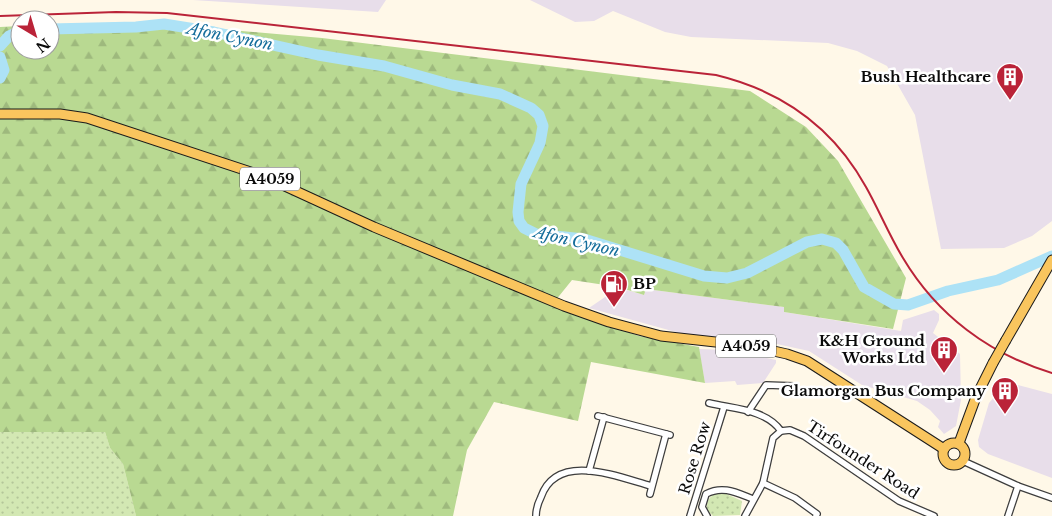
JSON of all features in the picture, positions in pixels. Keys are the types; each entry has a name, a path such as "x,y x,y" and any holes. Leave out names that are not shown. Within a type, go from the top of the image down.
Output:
{"main road":[{"name":"A4059","path":"0,114 60,114 87,118 254,173 564,306 639,332 678,339 752,346 807,361 944,449"},
{"path":"959,443 976,397 993,363 1052,260"},
{"path":"959,443 965,451 963,461 957,465 950,464 944,460 944,449 948,444 959,443"}],"street":[{"path":"748,412 766,385 794,386"},
{"name":"Tirfounder Road","path":"710,403 762,415 775,422 781,430 790,430 804,436 898,501 931,516"},
{"name":"Rose Row","path":"690,516 724,407"},
{"path":"589,470 601,417 668,435 650,494"},
{"path":"745,516 763,483 773,438 781,430"},
{"path":"963,461 1018,486 1052,498"},
{"path":"536,516 542,492 554,478 561,474 589,470 652,486"},
{"path":"763,483 795,498 817,514 816,516"},
{"path":"1008,516 1018,486"},
{"path":"706,516 702,507 706,494 715,490 725,489 753,499"}],"shaded area":[{"path":"193,0 386,0 378,12"},
{"path":"530,0 1052,0 1052,221 1032,236 1004,248 941,249 915,115 887,66 857,51 828,43 691,37 665,32 613,11 594,21 575,22"},
{"path":"613,286 644,295 646,289 784,307 784,312 901,331 903,320 934,310 939,314 939,320 933,333 960,354 961,400 956,426 944,434 938,427 940,421 930,410 917,401 862,385 809,351 749,338 749,340 683,334 589,308 608,295"},
{"path":"699,349 728,350 776,360 776,363 763,383 737,385 735,381 705,383"},
{"path":"1007,382 1052,394 1052,478 988,454 979,447 978,440 989,403"}],"green space":[{"path":"138,22 322,38 750,91 806,127 838,161 906,278 893,329 784,312 784,307 646,289 644,295 618,287 572,280 551,306 639,336 699,347 705,383 591,362 578,421 494,402 467,450 453,516 136,516 123,464 110,448 105,432 0,432 0,27 10,26 10,60 60,60 60,25"},
{"path":"0,406 105,432 110,448 123,464 136,516 0,516"},
{"path":"722,492 742,501 740,515 713,516 707,510 707,503 710,498"}],"waterway":[{"name":"Afon Cynon","path":"60,29 136,27 164,24 214,32 318,55 384,66 452,85 500,94 531,108 539,115 543,126 540,143 521,184 518,212 519,221 524,228 536,234 584,239 704,276 727,278 747,273 807,242 822,239 836,243 843,250 864,287 894,304 908,305 948,291 998,280 1052,256"},
{"name":"Afon Cynon","path":"0,46 10,36"},
{"name":"Afon Cynon","path":"0,57 4,70 0,78"}],"railway":[{"path":"0,16 116,12 167,13 716,75 740,82 763,91 803,114 838,146 866,187 903,258 917,279 948,314 967,330 1007,355 1052,373"}],"place":[{"name":"Bush Healthcare","path":"1010,101"},
{"name":"BP","path":"614,308"},
{"name":"K&H Ground Works Ltd","path":"944,374"},
{"name":"Glamorgan Bus Company","path":"1005,415"}]}
